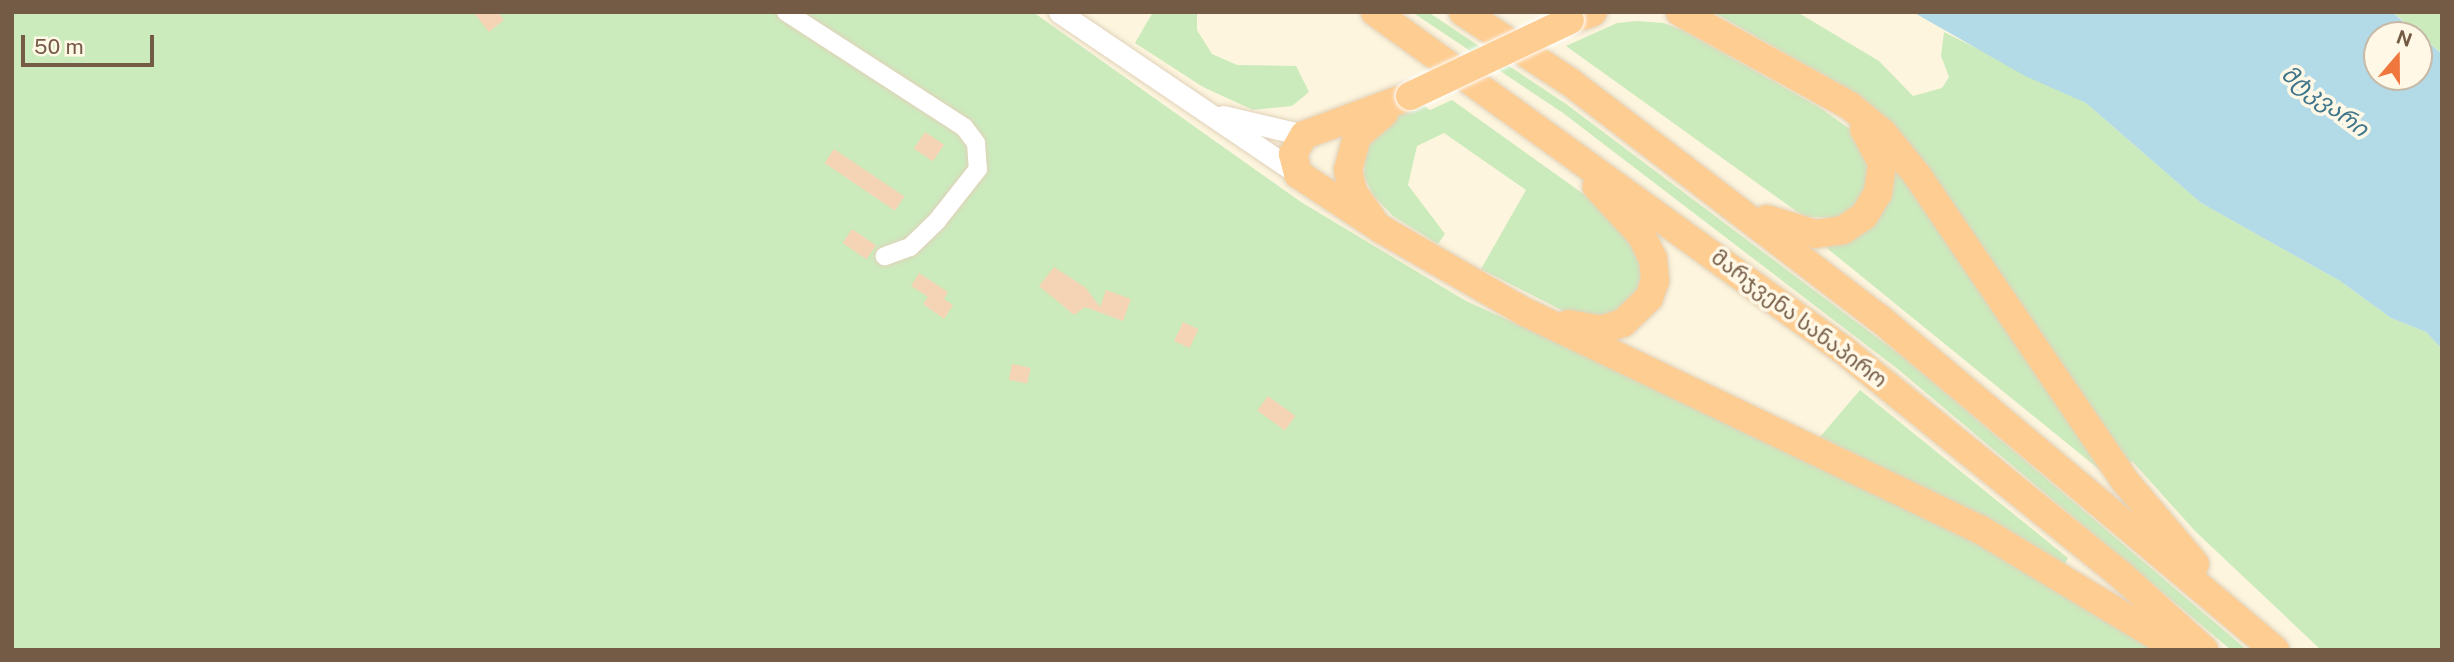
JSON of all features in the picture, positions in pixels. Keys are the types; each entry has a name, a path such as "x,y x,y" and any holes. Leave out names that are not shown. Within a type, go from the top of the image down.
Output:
{"highway":[{"name":"მარჯვენა სანაპირო","path":"1375,12 1551,135 1842,349 2109,565 2204,650"},
{"path":"1463,12 1570,82 1724,196 1879,318 2270,645"},
{"path":"1680,12 1820,89 1883,133 1917,175 2124,480 2270,645"},
{"path":"1582,16 1410,96 1314,132 1293,154 1305,179 1381,229 1525,312 1981,530 2180,650"},
{"path":"1724,196 1784,228 1815,234 1843,230 1864,216 1878,193 1882,163 1862,127 1820,89"},
{"path":"1305,179 1331,185 1349,162 1364,128 1410,96"},
{"path":"1314,132 1342,137 1359,204 1381,229"},
{"path":"1525,312 1601,330 1638,312 1655,281 1653,259 1642,236 1551,135"}],"street":[{"path":"786,12 964,127 976,143 978,169 937,220 910,247 885,256"},
{"path":"1059,12 1183,99 1305,179"},
{"path":"1183,99 1245,124 1314,132"}],"green space":[{"path":"12,12 1033,12 1301,202 1466,301 1958,524 2153,650 12,650"},
{"path":"1153,12 1197,12 1197,30 1212,54 1237,65 1296,66 1309,92 1292,106 1253,110 1203,87 1135,43"},
{"path":"1412,12 1428,12 1566,104 1907,360 2247,650 2231,650 1899,370 1563,113"},
{"path":"1713,12 1797,12 1879,61 1913,96 1942,88 1949,77 1941,56 1944,32 2086,103 2201,203 2340,281 2391,318 2426,332 2442,349 2442,650 2321,650 2195,531 2132,461 2126,467 1891,128 1861,96"},
{"path":"2392,12 2442,12 2442,54 2433,46 2433,21 2404,21"},
{"path":"1617,23 1664,23 1684,31 1819,107 1854,132 1871,153 1872,188 1846,218 1808,217 1566,46"},
{"path":"1452,100 1617,218 1651,281 1620,319 1577,318 1481,269 1526,190 1444,133 1417,146 1408,185 1445,234 1438,244 1393,216 1373,195 1364,176 1365,153 1382,124 1418,102 1430,110"},
{"path":"1890,153 2111,479 1828,249 1825,243 1845,240"},
{"path":"1860,390 2068,558 2065,564 2002,526 1820,437"}],"water":[{"name":"მტკვარი","path":"1913,12 2392,12 2403,21 2363,21 2363,91 2433,91 2433,46 2442,54 2442,349 2426,332 2391,318 2340,281 2201,203 2086,103 2025,76"}],"building":[{"path":"473,12 498,12 504,20 489,32"},
{"path":"925,132 944,145 933,161 914,149"},
{"path":"834,149 904,197 895,211 824,163"},
{"path":"852,229 876,245 867,259 842,243"},
{"path":"1054,267 1086,288 1100,307 1106,290 1131,299 1123,321 1085,307 1074,315 1039,286"},
{"path":"919,273 948,292 944,299 953,305 944,319 923,304 928,297 911,286"},
{"path":"1183,322 1198,329 1190,348 1174,341"},
{"path":"1012,364 1031,368 1027,384 1009,380"},
{"path":"1268,396 1296,416 1285,431 1257,411"}]}
